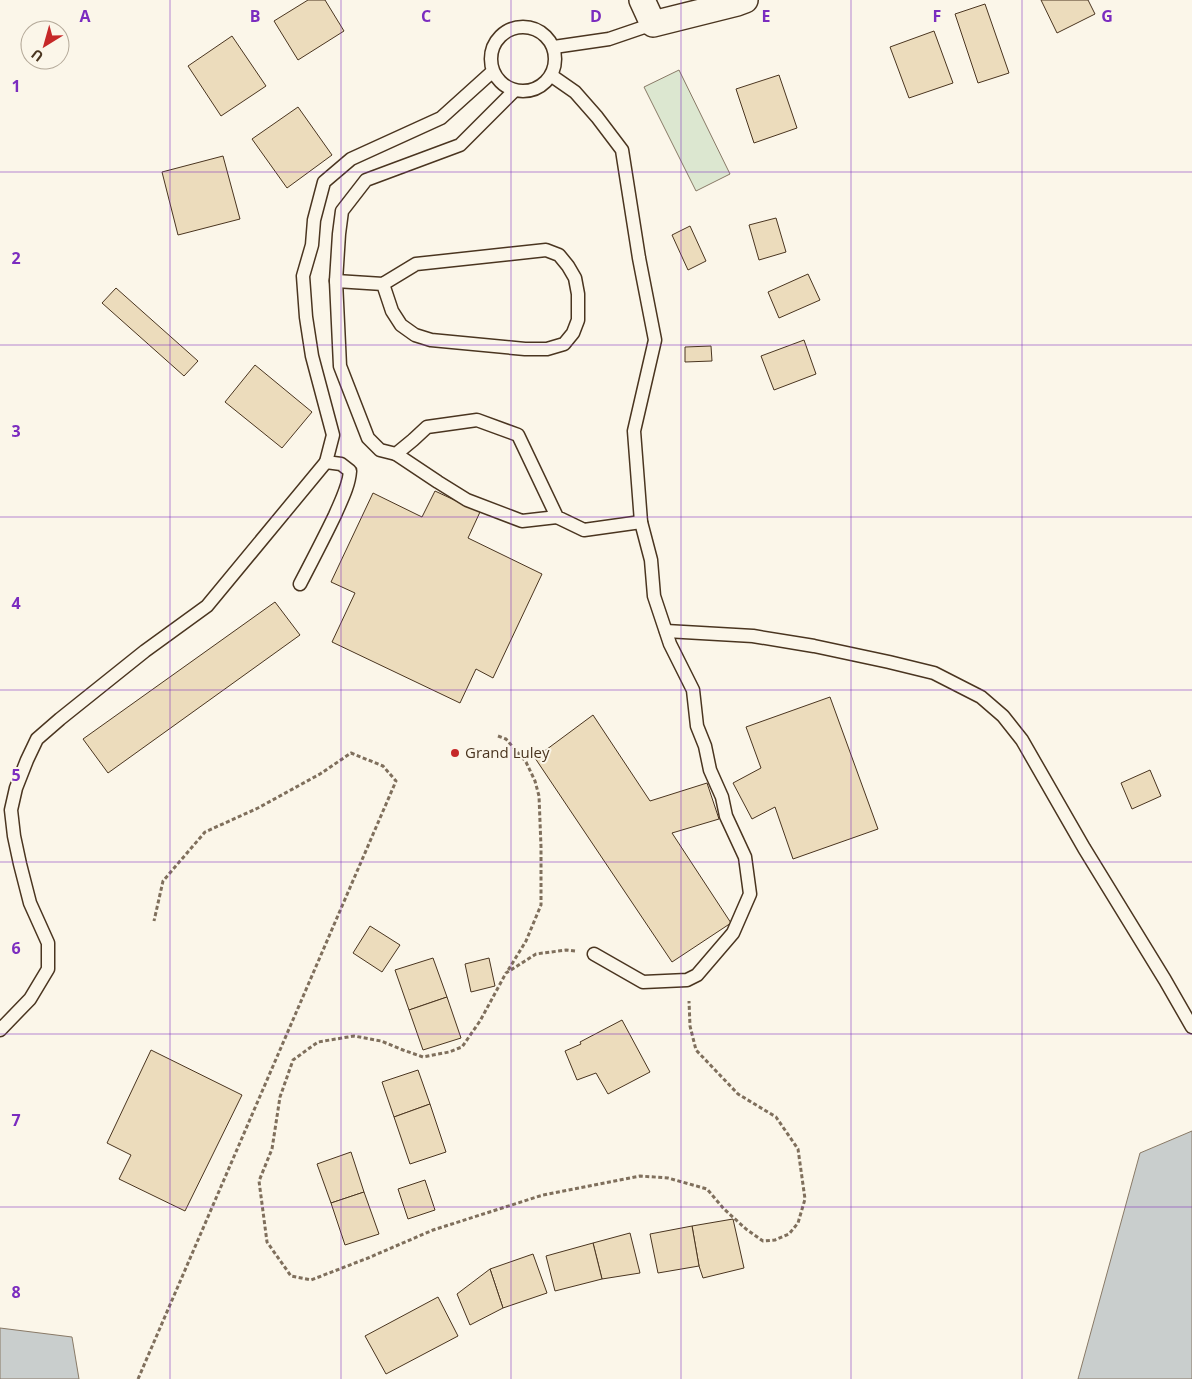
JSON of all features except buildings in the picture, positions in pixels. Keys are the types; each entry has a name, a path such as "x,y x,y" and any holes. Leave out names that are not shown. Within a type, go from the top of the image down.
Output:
{"street":[{"path":"642,0 653,24 745,0"}],"lane":[{"path":"554,47 609,39 653,24"},
{"path":"517,27 532,28 545,35 554,47 556,62 552,76 542,86 528,92 514,91 501,84 492,72 490,57 494,43 504,32 517,27"},
{"path":"0,1030 30,999 48,969 48,942 30,903 16,845 11,810 16,788 37,739 145,651 207,606 326,462 333,436 312,356 306,317 303,276 312,245 314,220 324,182 351,159 441,118 492,72"},
{"path":"552,76 575,92 622,150 639,258 655,340 634,431 641,522 651,560 654,596 670,644 693,690 697,726 705,746 710,770 722,797 726,816 746,857 750,894 733,933 697,976 687,980 643,982 594,954"},
{"path":"514,91 460,145 366,180 342,211 336,281 340,366 368,438 380,450 396,454 467,500 522,521 557,517 584,530 641,522"},
{"path":"336,281 383,284 416,264 546,250 559,255 568,266 574,278 578,294 578,320 573,333 564,344 547,349 526,349 431,340 415,335 401,325 392,310 383,284"},
{"path":"396,454 426,427 477,420 518,435 557,517"},
{"path":"300,584 328,530 350,480 350,471 341,464 326,462"},
{"path":"666,631 753,636 814,646 934,673 981,697 1003,716 1022,740 1084,848 1166,980 1192,1027"}],"path":[{"path":"498,736 506,739 526,762 539,796 541,847 540,905 526,941 480,1021 462,1047 449,1052 423,1057 381,1041 354,1036 318,1042 293,1060 280,1097 272,1149 259,1181 267,1242 291,1276 311,1280 433,1230 543,1196 640,1176 668,1178 707,1189 724,1209 763,1241 775,1240 789,1234 798,1223 805,1199 798,1149 776,1117 738,1094 696,1050 690,1026 687,980"},
{"path":"138,1379 396,782 382,766 351,753 320,774 266,804 205,832 163,881 154,921"},
{"path":"506,973 536,954 566,950 594,954"}],"green space":[{"path":"679,70 730,174 696,191 644,87"}],"shaded area":[{"path":"1192,1131 1192,1379 1078,1379 1140,1153"},
{"path":"0,1328 72,1337 79,1379 0,1379"}],"place":[{"name":"Grand Luley","path":"455,753"}]}
